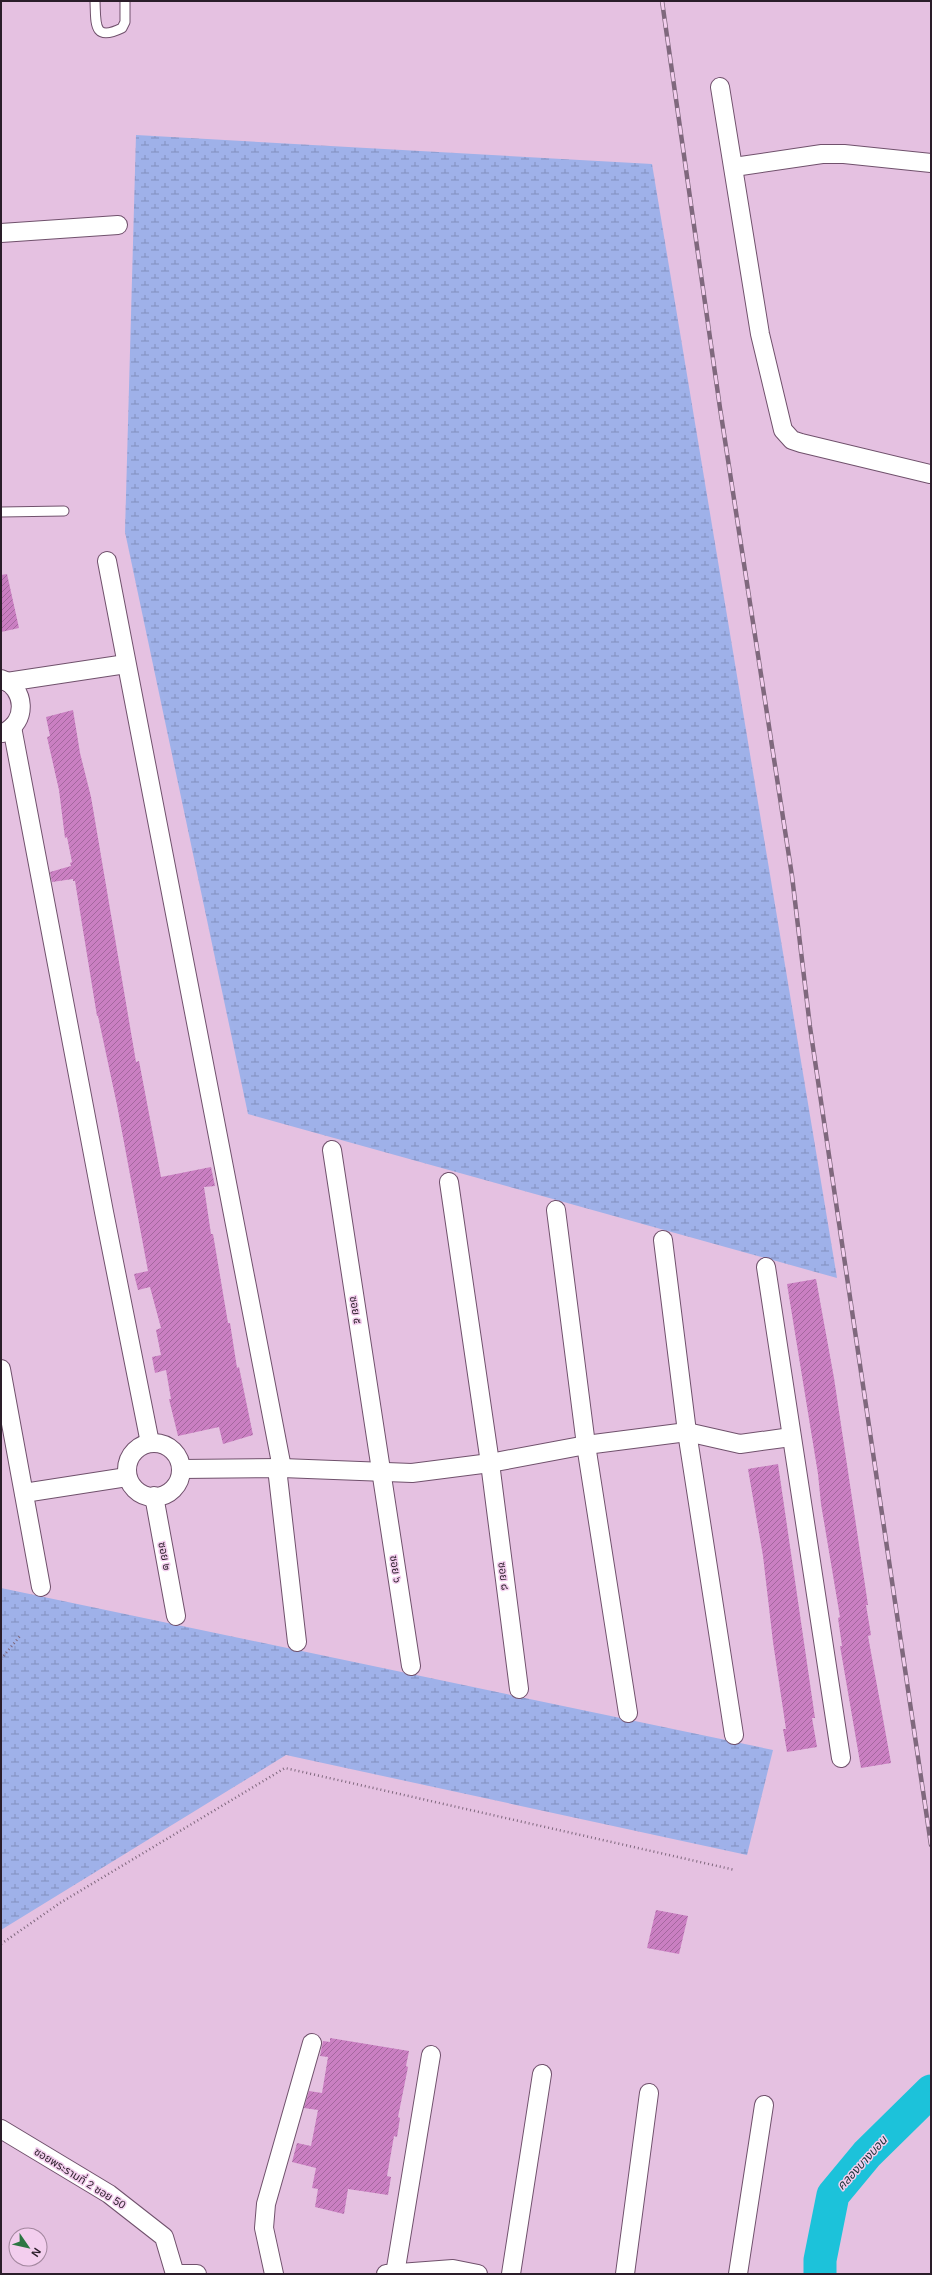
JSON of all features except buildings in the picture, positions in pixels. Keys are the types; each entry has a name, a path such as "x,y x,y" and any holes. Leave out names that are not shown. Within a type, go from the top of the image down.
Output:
{"street":[{"path":"720,87 760,334 783,430 786,435 801,443 930,474"},
{"path":"734,167 822,154 852,154 931,163"},
{"path":"1,233 118,225"},
{"path":"107,561 279,1468 298,1642"},
{"path":"4,680 126,664"},
{"path":"4,680 18,692 21,701 21,710 7,730 150,1442"},
{"name":"ซอย ๕","path":"332,1150 381,1471"},
{"name":"ซอย ๘","path":"449,1182 490,1463 519,1689"},
{"path":"556,1210 586,1445 628,1713"},
{"path":"663,1240 688,1432 734,1735"},
{"path":"766,1267 841,1758"},
{"path":"1,1368 41,1587"},
{"path":"181,1469 279,1468 412,1473 490,1463 586,1445 688,1432 740,1444 791,1437"},
{"path":"150,1442 164,1444 171,1449 177,1456 181,1469 177,1483 171,1490 154,1496 144,1495 136,1490 127,1477 127,1465 131,1456 137,1449 150,1442"},
{"name":"ซอย ๖","path":"381,1471 411,1666"},
{"path":"24,1493 127,1477"},
{"name":"ซอย ๒","path":"154,1496 176,1616"},
{"path":"274,2274 264,2228 266,2204 312,2042"},
{"path":"431,2055 392,2273 453,2269 478,2274"},
{"path":"511,2274 542,2074"},
{"path":"625,2274 649,2093"},
{"path":"738,2274 764,2105"},
{"name":"ซอยพระรามที่ 2 ซอย 50","path":"1,2129 109,2194 164,2237 175,2274"},
{"path":"180,2274 197,2274"}],"lane":[{"path":"95,1 96,26 100,32 106,34 122,28 125,22 125,1"},
{"path":"1,512 64,511"}],"path":[{"path":"1,1659 20,1636"},
{"path":"1,1944 60,1903 285,1768 736,1870"}],"green space":[{"path":"136,135 652,164 837,1278 248,1114 125,532"},
{"path":"1,1588 773,1750 747,1855 286,1755 1,1930"}],"waterway":[{"name":"คลองบางบอน","path":"820,2274 820,2260 833,2195 867,2154 931,2091"}],"railway":[{"path":"662,1 720,408 792,876 810,1027 931,1845"}]}
